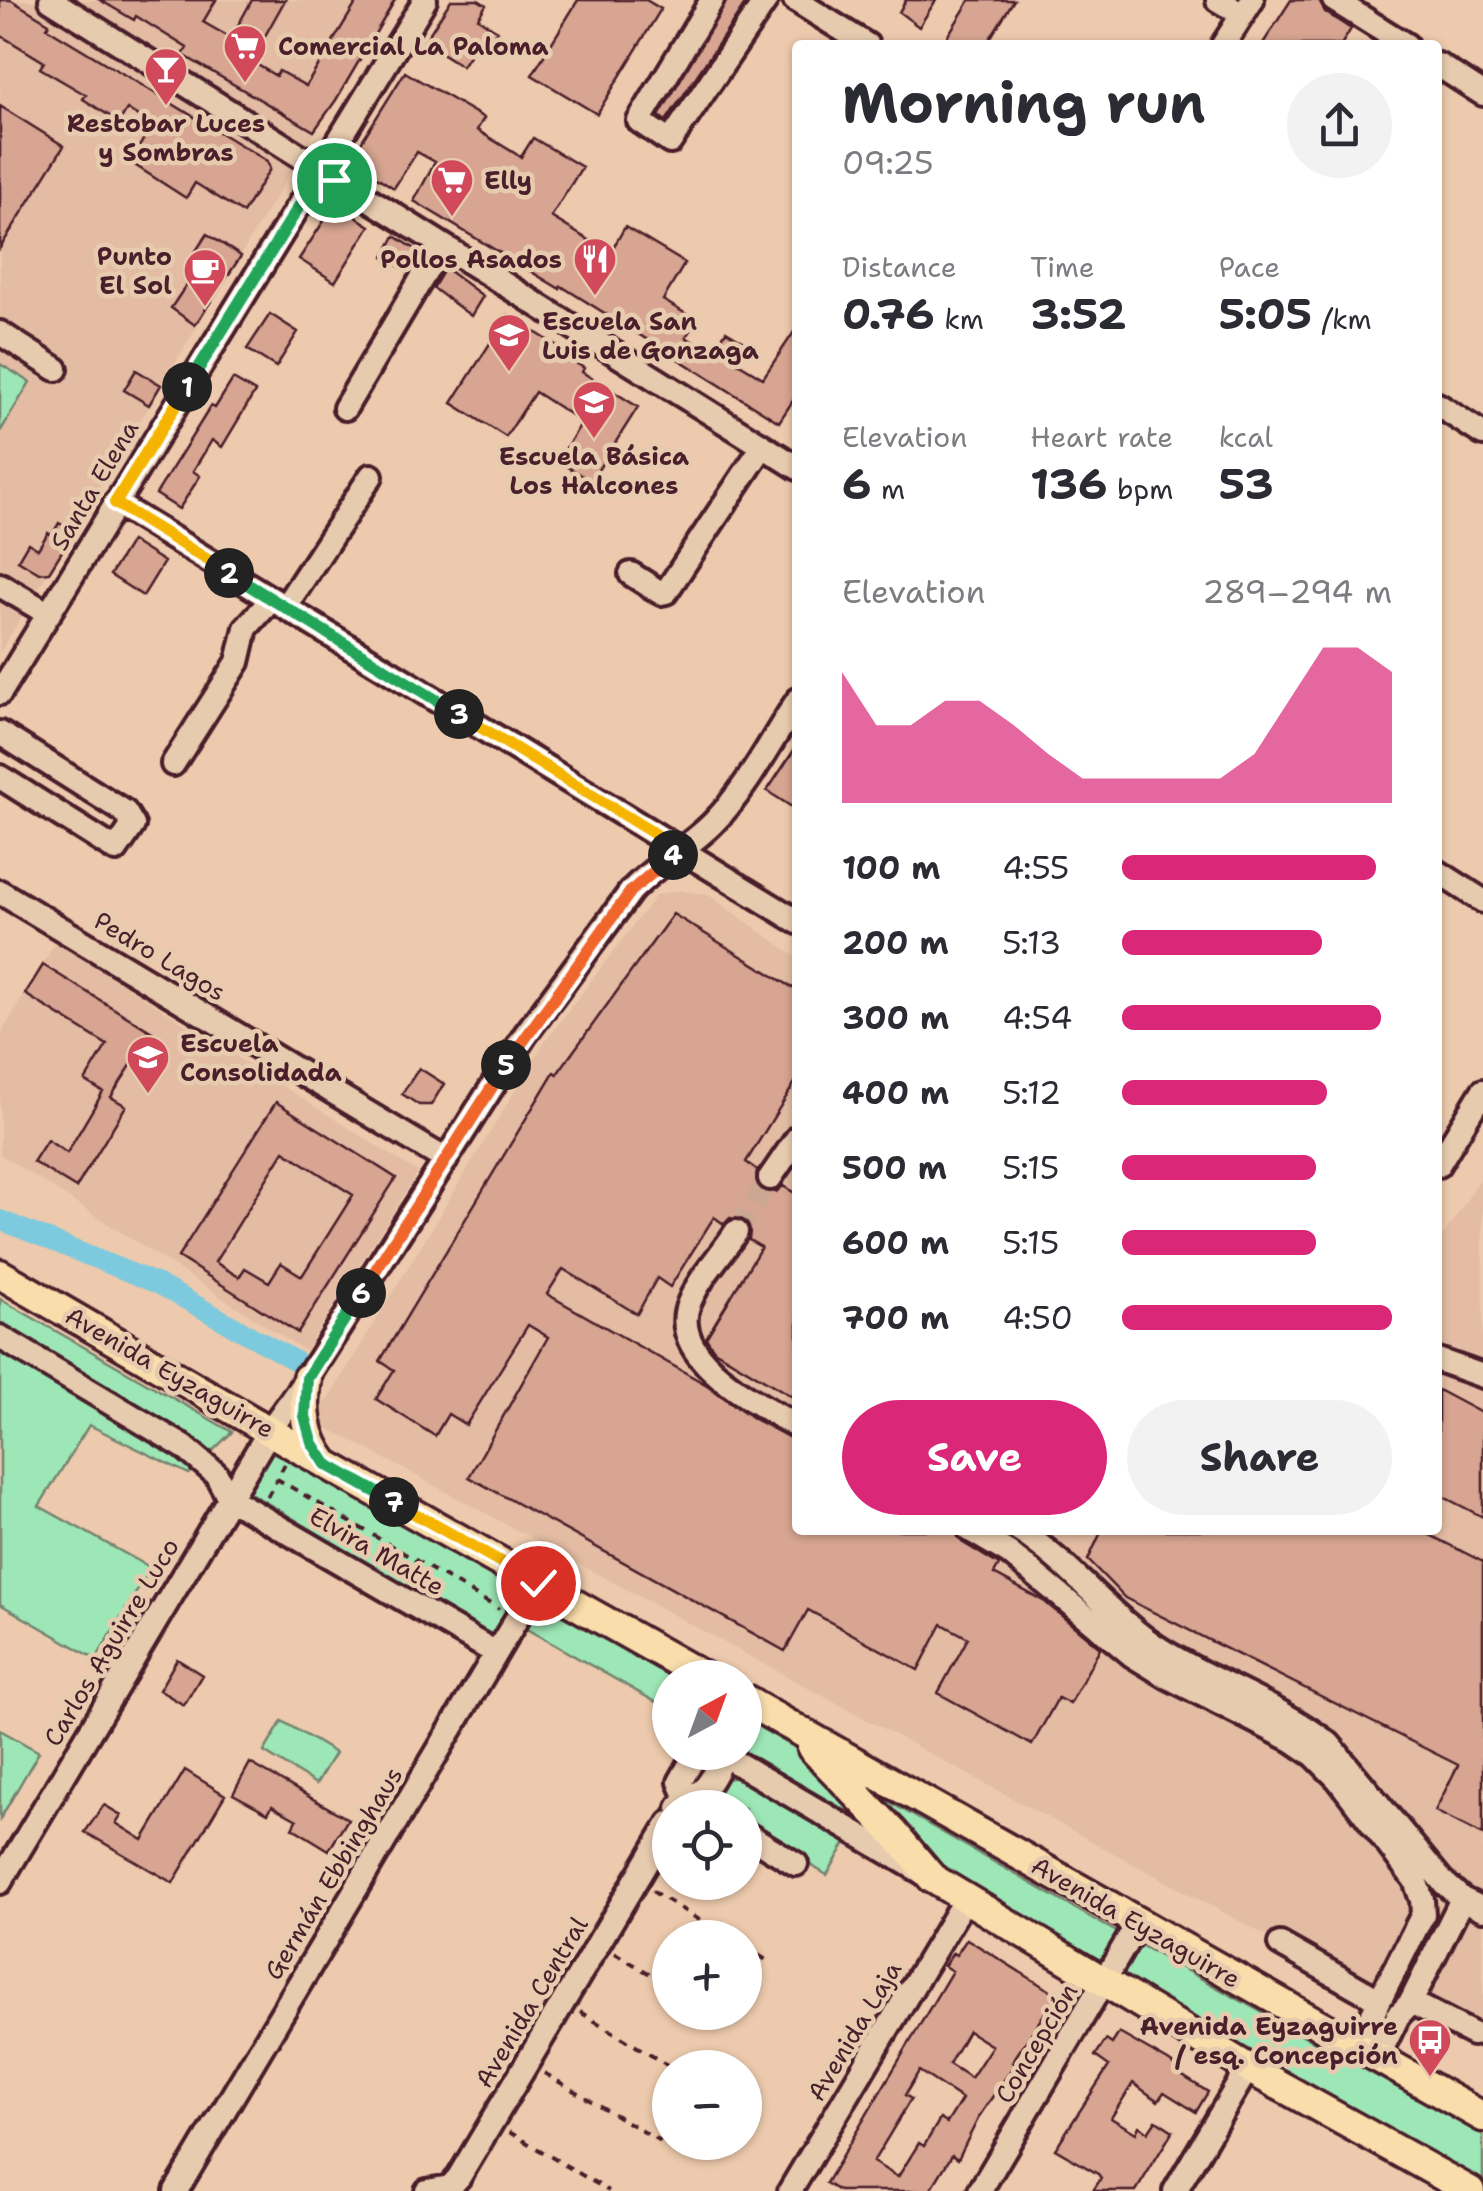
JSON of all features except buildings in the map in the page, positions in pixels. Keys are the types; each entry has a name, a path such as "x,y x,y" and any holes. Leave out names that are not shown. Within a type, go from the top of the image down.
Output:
{"main road":[{"name":"Avenida Eyzaguirre","path":"0,1274 674,1660"},
{"path":"307,1378 304,1403 308,1429 326,1464"},
{"name":"Avenida Eyzaguirre","path":"762,1709 1483,2117"},
{"name":"Avenida Eyzaguirre","path":"790,1725 894,1832 932,1878 1452,2187"}],"street":[{"path":"51,0 792,464"},
{"name":"Santa Elena","path":"0,693 425,0"},
{"path":"712,0 639,121 670,142 766,0"},
{"path":"795,0 821,7 860,40"},
{"path":"1218,0 1247,7 1226,40"},
{"path":"1334,0 1398,40"},
{"path":"1442,68 1483,94"},
{"path":"345,408 441,246"},
{"path":"0,333 56,369"},
{"path":"1442,408 1483,434"},
{"path":"631,574 666,592 763,446"},
{"path":"173,764 238,662 246,628 278,603 371,476"},
{"path":"115,503 792,918"},
{"path":"0,585 49,614"},
{"name":"Carlos Aguirre Luco","path":"0,1882 270,1430 525,1036 631,891 726,810 792,709"},
{"path":"0,733 125,812 133,825 116,850 0,778"},
{"path":"1442,875 1483,901"},
{"name":"Pedro Lagos","path":"0,892 446,1160"},
{"path":"1442,1158 1483,1091"},
{"path":"770,1178 792,1146"},
{"path":"736,1232 688,1305 688,1326 697,1356 727,1384 792,1423"},
{"path":"0,1338 184,1447 216,1474 230,1498"},
{"path":"1442,1361 1483,1376"},
{"name":"Elvira Matte","path":"230,1498 496,1653"},
{"path":"979,1535 1010,1553 1132,1655 1292,1740 1314,1756 1338,1780 1414,1880 1423,1914 1379,2000 1366,2053"},
{"path":"1026,1535 1050,1550 1159,1649 1307,1727 1329,1744 1442,1881 1472,1904 1411,2002 1366,2053"},
{"name":"Germán Ebbinghaus","path":"176,2191 538,1583"},
{"name":"Avenida Eyzaguirre","path":"748,1770 932,1878"},
{"path":"762,1843 796,1864"},
{"name":"Avenida Central","path":"444,2190 459,2178 652,1853"},
{"name":"Avenida Laja","path":"790,2191 965,1899"},
{"name":"Concepción","path":"980,2191 1138,1924"},
{"path":"1280,1944 1379,2000"},
{"path":"1411,2002 1473,2034"},
{"path":"1175,2191 1248,2068"}],"path":[{"path":"296,1446 277,1479 500,1609 493,1620"},
{"path":"648,1888 700,1920"},
{"path":"611,1951 652,1975"},
{"path":"762,1957 768,1961"},
{"path":"575,2008 652,2056"},
{"path":"538,2070 652,2137"},
{"path":"503,2128 609,2191"}],"shaded area":[{"path":"0,0 395,0 0,652"},
{"path":"679,890 707,894 792,954 792,1535 1442,1535 1442,1237 1483,1175 1483,2053 315,1421 544,1043 656,895"},
{"name":"Escuela Consolidada","path":"56,942 418,1172 305,1351 0,1154 0,1035"}],"green space":[{"path":"0,364 30,382 0,432"},
{"path":"0,1299 232,1432 189,1474 89,1425 39,1506 151,1568 96,1659 0,1604"},
{"path":"276,1443 652,1664 652,1700 507,1618 495,1639 247,1491"},
{"path":"282,1721 335,1753 316,1784 264,1752"},
{"path":"762,1729 1095,1920 1483,2135 1483,2180 1135,1992 971,1883 762,1762"},
{"path":"0,1730 39,1752 0,1819"},
{"path":"740,1777 762,1790 718,1790 725,1779"},
{"path":"762,1790 847,1841 827,1875 762,1836"}],"waterway":[{"path":"0,1220 158,1284 299,1363"}],"tunnel":[{"path":"736,1232 770,1178"}],"place":[{"name":"Comercial La Paloma","path":"245,84"},
{"name":"Restobar Luces y Sombras","path":"166,107"},
{"name":"Elly","path":"452,218"},
{"name":"Pollos Asados","path":"595,297"},
{"name":"Punto El Sol","path":"205,308"},
{"name":"Escuela San Luis de Gonzaga","path":"509,373"},
{"name":"Escuela Básica Los Halcones","path":"594,440"},
{"name":"Escuela Consolidada","path":"148,1095"},
{"name":"Avenida Eyzaguirre / esq. Concepción","path":"1430,2078"}],"route":[{"path":"334,180 321,171 115,503 681,850 648,873 631,891 525,1036 307,1378 305,1416 312,1442 326,1464 538,1583"}]}
